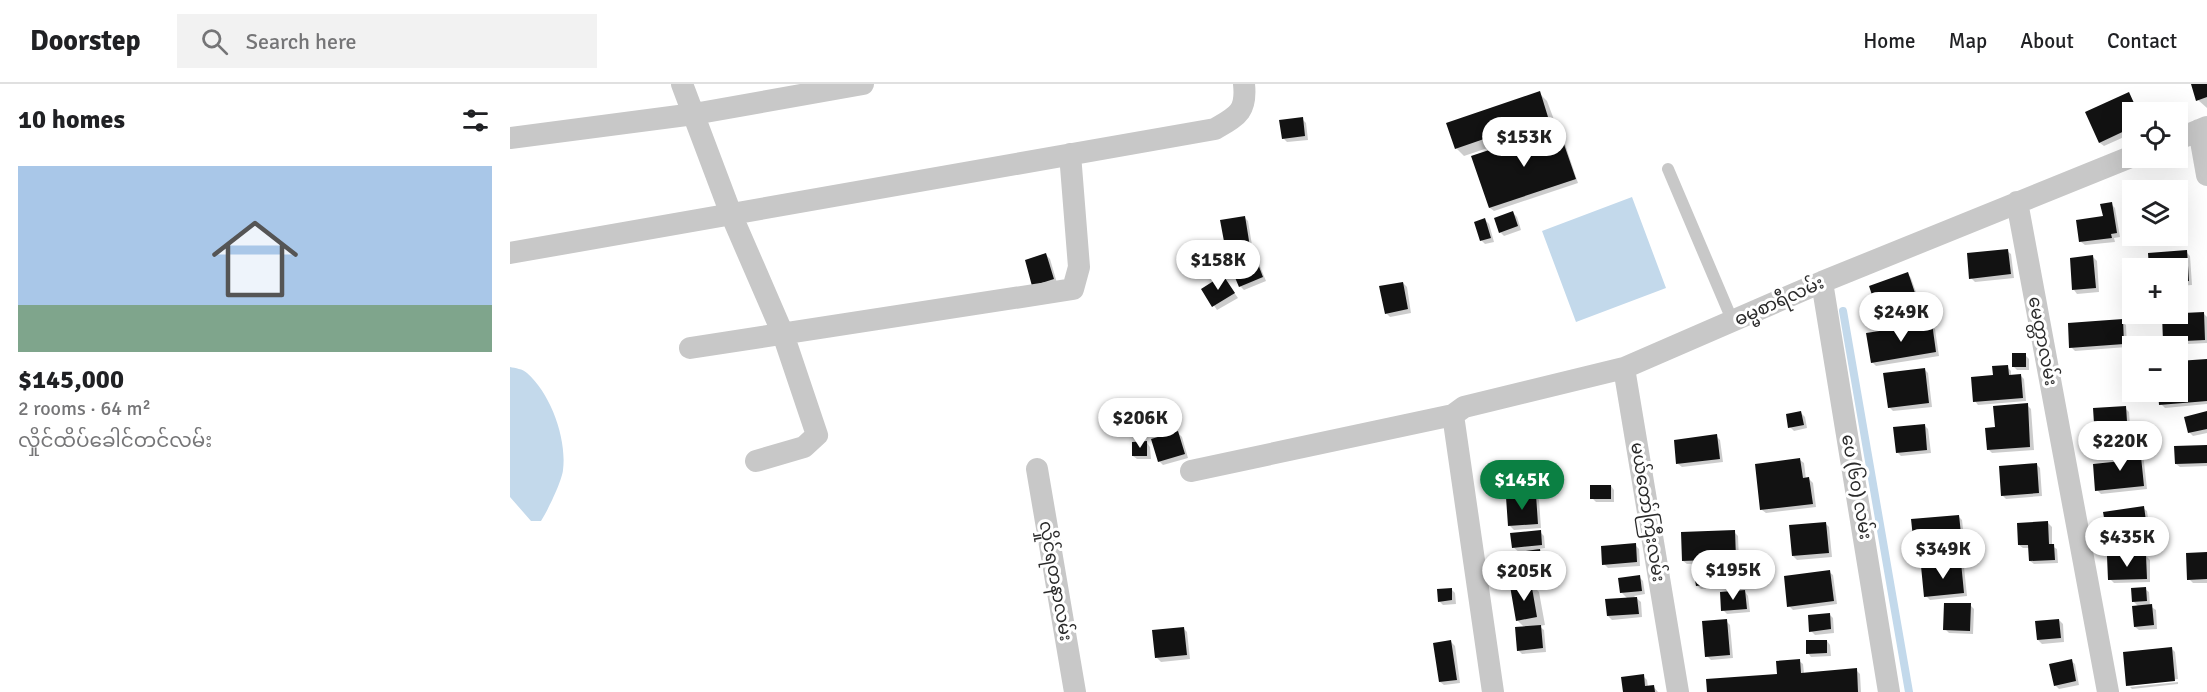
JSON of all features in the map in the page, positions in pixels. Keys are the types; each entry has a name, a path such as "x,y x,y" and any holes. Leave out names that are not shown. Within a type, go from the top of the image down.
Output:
{"street":[{"path":"682,84 731,214 783,334 817,435 804,447 756,460"},
{"path":"510,138 694,114 863,84"},
{"path":"510,253 1215,129 1239,114 1246,99 1244,84"},
{"path":"2188,135 2203,129 2207,175"},
{"path":"690,348 1073,289 1079,267 1070,154"},
{"name":"ဓမ္မစာရီလမ်း","path":"1191,471 1453,415 1464,407 1624,368 1822,282 2122,160"},
{"name":"မေတ္တာလမ်း","path":"2017,202 2108,692"},
{"name":"ပေ (၆၀) လမ်း","path":"1822,282 1890,692"},
{"name":"မယ်တော်ကြီးလမ်း","path":"1624,368 1678,692"},
{"path":"1453,415 1493,692"},
{"name":"လှိုင်ရတနာလမ်း","path":"1037,469 1075,692"}],"lane":[{"path":"1668,169 1733,322"}],"water":[{"path":"1632,197 1666,288 1576,322 1542,231"},
{"path":"510,367 525,372 536,382 550,405 560,431 564,458 562,475 541,521 531,521 510,497"}],"building":[{"path":"2191,84 2207,84 2207,97 2196,101"},
{"path":"1540,91 1548,117 1455,149 1446,123"},
{"path":"2129,92 2134,102 2122,102 2122,132 2099,143 2085,112"},
{"path":"1303,117 1305,136 1282,139 1279,120"},
{"path":"1558,127 1576,179 1489,208 1471,156"},
{"path":"2112,202 2117,233 2111,234 2112,238 2079,242 2076,220 2103,216 2100,204"},
{"path":"1513,211 1518,226 1499,233 1494,218"},
{"path":"1245,216 1250,247 1226,252 1220,220"},
{"path":"1485,218 1491,238 1480,241 1474,222"},
{"path":"1206,244 1209,262 1189,266 1186,248"},
{"path":"2008,249 2011,274 1969,279 1967,253"},
{"path":"2187,250 2188,258 2148,258 2148,253"},
{"path":"1046,253 1054,279 1032,286 1025,260"},
{"path":"2093,255 2096,288 2072,290 2070,258"},
{"path":"1256,259 1263,277 1239,287 1231,268"},
{"path":"1908,272 1919,305 1880,319 1869,286"},
{"path":"1223,275 1235,293 1212,307 1201,289"},
{"path":"1403,282 1408,309 1385,314 1379,286"},
{"path":"2204,312 2205,340 2188,341 2188,336 2163,336 2162,324 2188,324 2188,313"},
{"path":"2122,319 2122,344 2069,348 2068,323"},
{"path":"1932,323 1936,352 1871,363 1866,333"},
{"path":"2012,353 2026,353 2026,367 2012,367"},
{"path":"2207,359 2207,401 2159,405 2159,402 2188,402 2188,360"},
{"path":"2008,365 2009,375 2021,374 2023,398 1973,402 1971,377 1993,375 1992,366"},
{"path":"1925,368 1929,403 1888,408 1883,373"},
{"path":"2028,403 2030,447 1987,450 1985,428 1995,427 1993,406"},
{"path":"2126,406 2128,437 2095,439 2093,408"},
{"path":"1801,411 1804,425 1788,428 1786,414"},
{"path":"2207,411 2207,429 2188,433 2184,417"},
{"path":"1925,424 1927,450 1896,453 1893,427"},
{"path":"1178,431 1185,454 1158,462 1151,439"},
{"path":"1717,434 1720,459 1676,464 1674,440"},
{"path":"1147,441 1147,456 1132,456 1132,442"},
{"path":"2207,445 2207,463 2175,464 2174,446"},
{"path":"2140,447 2144,486 2095,491 2093,464 2122,461 2121,449"},
{"path":"1800,458 1803,478 1809,477 1813,504 1760,510 1755,464"},
{"path":"2037,463 2039,493 2001,496 1999,466"},
{"path":"1590,485 1611,485 1611,499 1590,499"},
{"path":"1536,495 1538,524 1508,526 1506,497"},
{"path":"2144,506 2147,529 2107,535 2103,512"},
{"path":"1959,515 1962,543 1914,547 1911,519"},
{"path":"2048,521 2049,544 2054,544 2055,560 2029,561 2028,545 2018,545 2017,523"},
{"path":"1826,522 1829,553 1792,556 1789,525"},
{"path":"1541,530 1542,545 1512,548 1510,533"},
{"path":"1735,530 1736,559 1682,561 1681,532"},
{"path":"1636,543 1637,562 1602,565 1601,546"},
{"path":"1540,549 1543,570 1515,573 1513,553"},
{"path":"2207,552 2207,579 2187,580 2186,553"},
{"path":"2146,555 2147,579 2108,580 2107,556"},
{"path":"1961,562 1964,593 1924,597 1921,566"},
{"path":"1719,565 1721,583 1696,586 1693,568"},
{"path":"1830,570 1834,601 1787,607 1784,576"},
{"path":"1640,575 1642,591 1620,593 1618,578"},
{"path":"1531,582 1537,617 1516,621 1510,586"},
{"path":"2146,587 2147,601 2132,602 2131,588"},
{"path":"1452,588 1452,600 1438,602 1437,589"},
{"path":"1745,590 1747,609 1721,611 1720,592"},
{"path":"1637,597 1639,614 1607,616 1605,599"},
{"path":"1944,603 1971,603 1970,631 1943,630"},
{"path":"2152,604 2154,625 2134,627 2132,606"},
{"path":"1830,613 1831,629 1809,632 1808,615"},
{"path":"1727,619 1730,655 1705,657 1702,621"},
{"path":"2059,619 2061,638 2037,640 2035,621"},
{"path":"1541,625 1543,648 1517,651 1515,627"},
{"path":"1184,627 1187,655 1155,658 1152,630"},
{"path":"1451,640 1457,680 1439,682 1433,643"},
{"path":"1806,640 1827,640 1827,653 1806,654"},
{"path":"2172,647 2175,681 2126,686 2123,652"},
{"path":"1800,659 1801,673 1857,668 1858,692 1707,692 1706,679 1777,674 1776,661"},
{"path":"2072,659 2076,681 2054,686 2049,664"},
{"path":"1644,674 1645,686 1654,685 1655,692 1623,692 1621,677"}],"waterway":[{"path":"1843,311 1909,692"}]}
